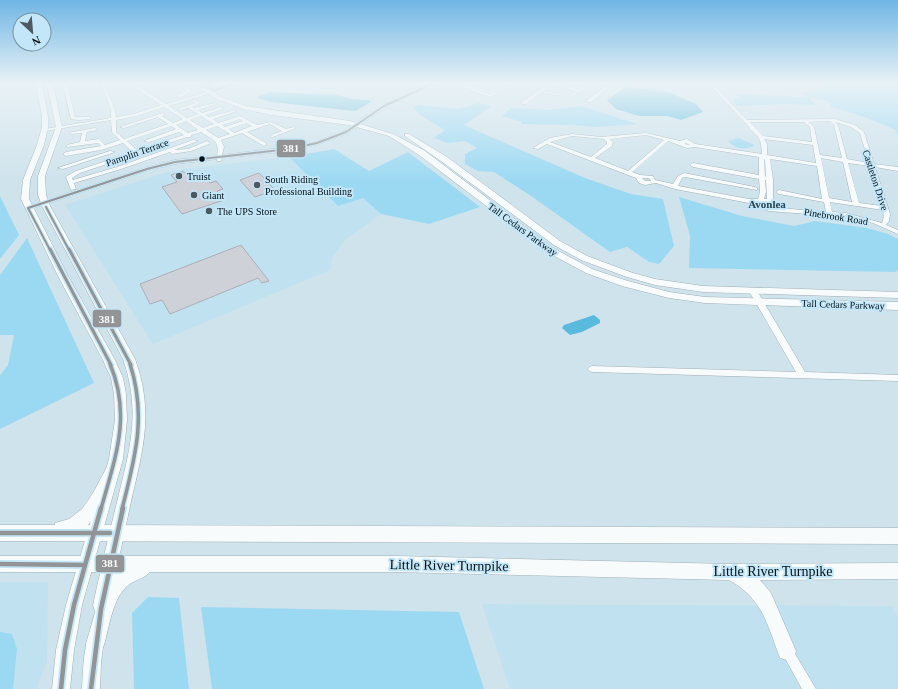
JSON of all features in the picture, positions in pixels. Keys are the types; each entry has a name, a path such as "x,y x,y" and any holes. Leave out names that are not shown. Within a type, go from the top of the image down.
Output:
{"highway":[{"path":"28,533 67,528 84,520 94,508 113,470"},
{"path":"0,532 898,536"},
{"name":"Little River Turnpike","path":"0,564 410,565 729,572 898,571"},
{"path":"94,644 108,598 116,582 122,577 136,570 166,565"},
{"path":"729,572 744,578 760,592 765,599 787,651"}],"main road":[{"path":"45,116 46,122 45,130 25,184 25,199 29,210 109,360 117,378 122,420 119,445 113,470 74,605 67,639 61,689"},
{"path":"58,116 58,128 40,180 40,192 45,205 134,370 138,386 140,416 138,442 94,644 91,689"},
{"name":"Tall Cedars Parkway","path":"305,116 363,123 409,144 550,250 589,271 625,284 669,295 705,300 898,306"},
{"name":"Tall Cedars Parkway","path":"321,116 399,131 425,145 557,243 596,263 630,275 684,287 753,291 898,295"}],"street":[{"path":"74,116 75,119 120,116"},
{"path":"122,127 155,116"},
{"path":"129,125 161,153 187,150 205,145 195,141 160,116"},
{"path":"181,116 218,140 221,145 219,158"},
{"path":"66,154 105,147 199,116"},
{"path":"204,116 233,134"},
{"path":"210,119 218,116"},
{"path":"29,210 166,168 219,158 308,145 334,138 363,123 372,116"},
{"path":"741,116 761,137 764,144 765,156 768,160 770,200 773,205"},
{"path":"45,130 113,117"},
{"path":"113,117 113,131 136,152"},
{"name":"Pamplin Terrace","path":"72,182 69,177 72,174 240,117 248,121"},
{"path":"144,120 158,130"},
{"path":"805,120 812,127 818,165 829,213"},
{"path":"831,120 836,125 856,204"},
{"name":"Castleton Drive","path":"746,121 831,120 847,123 862,132 886,210 887,218 883,225"},
{"path":"225,129 248,121 255,126"},
{"path":"218,140 270,122 286,131"},
{"path":"73,133 95,128 95,135 99,141 120,158"},
{"path":"273,136 294,128"},
{"path":"146,141 179,130"},
{"path":"84,143 82,142 85,131"},
{"path":"242,131 264,144"},
{"path":"536,148 552,139 568,136 606,138 646,134 680,143 687,141 694,145 818,165"},
{"path":"761,137 815,144"},
{"path":"591,159 610,145 610,142 606,138"},
{"path":"628,173 667,140"},
{"path":"69,146 99,141"},
{"path":"73,189 72,182 195,141"},
{"path":"546,142 628,173 640,177 649,177 654,181 675,187 760,202 762,177 761,158 765,156"},
{"path":"74,164 78,152"},
{"path":"61,168 112,152"},
{"path":"817,156 898,169"},
{"path":"693,165 770,179"},
{"path":"675,187 680,177 684,175 755,189"},
{"path":"779,192 886,210"},
{"name":"Pinebrook Road","path":"760,202 795,210 829,213 858,218 883,225 898,232"},
{"path":"753,291 802,375"},
{"path":"592,369 898,378"},
{"path":"787,651 809,689"}],"shaded area":[{"path":"422,116 477,116 464,125 585,178 631,194 663,199 674,246 659,264 649,262 627,247 610,252 531,196 494,172 478,171 465,164 465,154 477,148 465,141 448,143 434,138 445,130"},
{"path":"503,116 613,116 637,124 596,127 521,124 522,122"},
{"path":"668,116 692,116 681,120"},
{"path":"863,116 898,116 898,137 896,130"},
{"path":"739,138 754,146 740,148 734,146 728,141"},
{"path":"334,149 369,171 408,152 480,207 429,224 381,214 363,198 338,206 289,157"},
{"path":"289,157 337,206 363,197 381,214 345,240 332,258 330,270 153,344 65,205 164,173 183,169"},
{"path":"0,196 19,235 0,259"},
{"path":"679,197 742,216 794,226 815,221 867,228 888,234 898,239 898,270 895,272 689,268 690,236"},
{"path":"27,238 94,383 0,429 0,375 8,365 14,335 0,335 0,275"},
{"path":"594,315 600,320 600,323 582,332 570,335 562,328 564,325"},
{"path":"0,582 48,582 47,662 38,684 38,689 0,689"},
{"path":"148,597 179,598 189,689 134,689 132,613"},
{"path":"482,604 891,606 898,616 898,689 510,689"},
{"path":"201,607 459,612 484,689 212,689"},
{"path":"0,632 12,634 17,649 13,689 0,689"}],"building":[{"name":"Giant","path":"183,171 184,173 189,172 193,177 202,174 210,183 216,181 223,189 217,191 224,200 182,214 162,187 177,182 171,175"},
{"name":"South Riding Professional Building","path":"259,173 275,190 255,197 240,180"},
{"path":"241,245 269,281 262,283 258,278 170,314 162,300 150,304 140,284"}],"transit line":[{"name":"381","path":"61,689 65,650 74,605 119,445 121,412 117,382 109,360 28,208 147,169 175,162 289,149 317,143 346,132 369,116"},
{"name":"381","path":"46,207 129,359 139,400 136,449 104,590 97,629 91,689"},
{"name":"381","path":"0,533 110,533"},
{"name":"381","path":"0,564 85,565"}],"place":[{"name":"Truist","path":"179,176"},
{"name":"South Riding Professional Building","path":"257,185"},
{"name":"Giant","path":"194,195"},
{"name":"The UPS Store","path":"209,211"}],"district":[{"name":"Avonlea","path":"767,204"}]}
